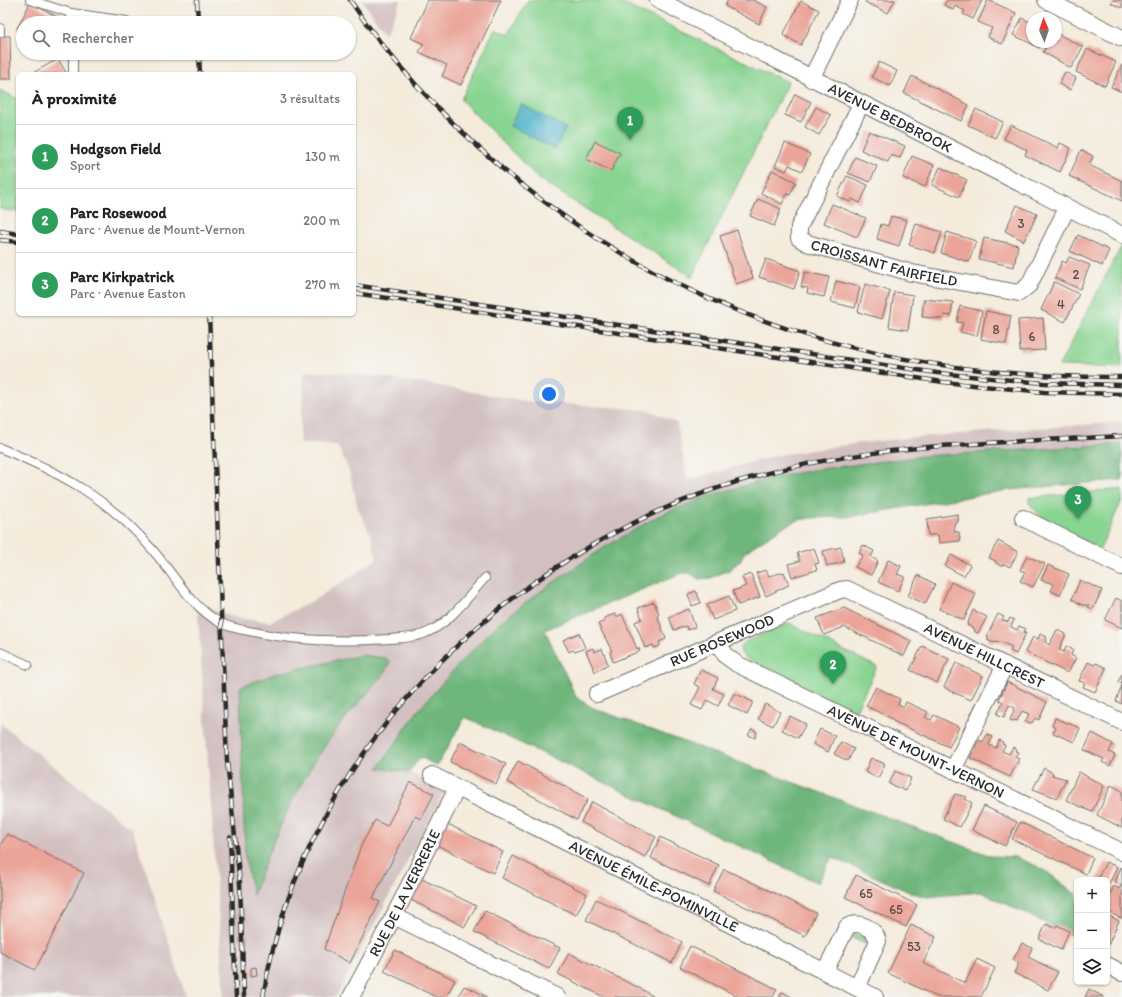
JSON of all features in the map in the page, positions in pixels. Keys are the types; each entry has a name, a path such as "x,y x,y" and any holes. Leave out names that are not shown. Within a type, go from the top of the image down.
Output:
{"street":[{"name":"AVENUE BEDBROOK","path":"658,0 810,79 1122,236"},
{"path":"810,79 850,0"},
{"path":"1046,0 1122,38"},
{"name":"CROISSANT FAIRFIELD","path":"861,104 799,227 799,238 807,243 899,270 1019,293 1028,285 1067,208"},
{"path":"1023,518 1122,567"},
{"name":"RUE ROSEWOOD","path":"597,694 847,589"},
{"name":"AVENUE HILLCREST","path":"847,589 1122,722"},
{"name":"AVENUE DE MOUNT-VERNON","path":"718,643 726,656 737,664 1122,852"},
{"path":"953,770 1005,665"},
{"name":"AVENUE ÉMILE-POMINVILLE","path":"432,775 875,997"},
{"name":"RUE DE LA VERRERIE","path":"351,997 394,916 457,788"},
{"path":"394,916 557,997"},
{"path":"825,971 847,927 856,924 866,927 875,933 878,941 857,988"},
{"path":"1110,967 1122,973"}],"lane":[{"path":"30,0 72,13 93,16"},
{"path":"0,28 0,33"},
{"path":"73,60 73,72"},
{"path":"0,448 59,474 106,505 150,546 196,605 219,622 242,630 291,638 340,642 424,634 436,628 446,620 485,578"},
{"path":"0,652 28,665"}],"shaded area":[{"path":"362,0 401,0 386,34"},
{"path":"305,371 359,374 429,384 524,401 648,410 677,423 688,480 774,456 852,444 917,437 1122,422 1122,444 923,456 813,470 772,478 707,496 658,516 605,547 541,591 499,623 458,665 417,712 378,768 409,772 444,792 336,997 224,997 197,601 219,613 238,618 270,622 313,601 377,559 371,536 358,508 348,468 337,445 299,444","holes":["362,655 386,658 353,708 327,743 299,790 269,849 253,894 245,857 274,674"]},
{"path":"0,723 133,830 186,997 0,997"}],"green space":[{"path":"528,0 615,0 788,82 692,277 539,179 461,100 495,28 508,35"},
{"path":"0,90 16,98 16,212 0,209"},
{"path":"1122,245 1122,368 1059,366"},
{"path":"1122,444 1122,480 1009,490 847,517 798,520 783,527 752,547 744,553 740,561 729,570 711,578 699,579 689,573 682,573 545,630 576,697 593,708 991,856 1015,857 1034,865 1046,871 1074,893 1074,928 1070,935 981,892 927,897 907,891 832,857 818,883 465,717 437,766 420,757 409,772 378,768 417,712 458,665 499,623 541,591 605,547 658,516 707,496 772,478 813,470 923,456"},
{"path":"1122,489 1122,500 1100,549 1044,520 1029,503 1029,498"},
{"path":"789,623 877,667 855,712 748,660 741,653 740,647 745,642"},
{"path":"362,655 386,658 390,662 379,680 333,734 304,779 276,836 253,895 245,857 240,687 274,674"},
{"path":"852,935 862,935 869,942 868,945 852,938"}],"water":[{"path":"521,104 566,128 555,149 510,126"}],"building":[{"path":"428,0 501,0 461,85 442,76 447,65 419,52 424,44 411,38"},
{"path":"728,0 753,0 767,7 759,24 725,6"},
{"path":"866,0 895,0 888,13 865,2"},
{"path":"947,0 982,0 973,19 963,14 965,11 955,6 953,10 944,5"},
{"path":"988,0 1016,13 1002,44 988,37 992,28 978,22"},
{"path":"1113,0 1122,0 1122,8 1111,3"},
{"path":"801,1 819,10 801,45 783,35"},
{"path":"30,3 56,16 24,16"},
{"path":"1022,18 1026,20 1026,41 1013,35"},
{"path":"0,36 10,36 11,79 0,79"},
{"path":"1062,36 1083,47 1071,68 1043,52 1045,48 1062,48"},
{"path":"1087,49 1116,62 1105,86 1076,72"},
{"path":"59,60 66,72 35,72"},
{"path":"879,62 897,71 890,86 872,77"},
{"path":"1122,65 1122,92 1111,87"},
{"path":"1065,72 1076,78 1070,90 1059,84"},
{"path":"912,76 969,105 961,121 904,93"},
{"path":"795,94 811,102 801,122 785,115"},
{"path":"816,107 831,115 819,135 805,127"},
{"path":"976,109 1003,122 995,138 968,125"},
{"path":"1011,125 1058,148 1060,143 1071,148 1060,172 1025,155 1027,150 1004,139"},
{"path":"869,131 905,146 900,158 891,155 888,162 861,150"},
{"path":"595,141 620,153 611,171 586,159"},
{"path":"785,143 810,154 802,171 789,165 786,171 775,166"},
{"path":"1081,150 1093,156 1089,165 1122,181 1122,201 1069,176"},
{"path":"912,156 934,165 925,187 903,178"},
{"path":"855,157 877,166 870,182 848,173"},
{"path":"940,167 967,180 959,197 932,185"},
{"path":"772,170 796,182 790,195 787,194 782,204 761,193"},
{"path":"847,176 868,185 860,203 852,199 850,202 837,196"},
{"path":"758,199 781,209 774,226 750,216"},
{"path":"832,204 866,218 857,237 824,223"},
{"path":"1017,205 1037,214 1024,241 1005,231"},
{"path":"891,216 907,220 899,246 877,239 881,224 888,226"},
{"path":"916,224 942,232 935,253 909,245"},
{"path":"737,230 753,278 736,284 720,236"},
{"path":"947,232 976,241 969,262 941,253"},
{"path":"1078,235 1109,250 1102,266 1070,251"},
{"path":"984,238 1018,245 1014,267 979,259"},
{"path":"1069,257 1090,265 1080,289 1055,278 1062,261 1066,263"},
{"path":"766,259 800,271 794,289 759,277"},
{"path":"805,272 829,277 824,297 807,293 808,288 801,287"},
{"path":"836,281 860,287 855,308 831,302"},
{"path":"1054,282 1079,294 1065,322 1041,310"},
{"path":"865,284 890,291 882,319 858,312"},
{"path":"894,292 913,295 908,330 889,327"},
{"path":"924,299 953,302 951,316 944,315 943,319 922,317"},
{"path":"960,306 982,311 977,336 960,332 963,323 957,322"},
{"path":"986,311 1011,316 1006,344 981,339"},
{"path":"1043,318 1045,350 1020,351 1018,320"},
{"path":"958,514 958,522 954,523 954,528 955,532 959,532 960,541 939,543 938,535 928,535 927,519"},
{"path":"998,541 1018,552 1010,567 1004,564 1001,566 996,563 996,561 989,558"},
{"path":"863,545 874,551 871,557 878,561 871,575 855,567 863,555 859,553"},
{"path":"841,547 844,562 827,566 823,551"},
{"path":"814,548 819,563 815,564 817,570 792,577 788,564 800,561 797,553"},
{"path":"951,555 970,565 964,576 945,566"},
{"path":"1027,556 1045,564 1033,587 1020,581 1025,572 1020,570"},
{"path":"888,560 901,566 897,574 905,577 898,591 878,582"},
{"path":"1048,565 1069,574 1060,595 1051,591 1054,584 1041,580"},
{"path":"766,570 769,576 784,572 789,585 766,596 756,573"},
{"path":"751,574 760,597 738,605 733,591 746,586 742,577"},
{"path":"918,575 935,584 925,604 908,596"},
{"path":"1080,580 1102,590 1093,609 1088,607 1089,605 1082,605 1072,599"},
{"path":"951,582 976,594 964,620 939,609"},
{"path":"696,591 701,603 692,606 688,594"},
{"path":"729,596 735,611 713,620 707,605"},
{"path":"1116,598 1122,601 1122,628 1105,620"},
{"path":"654,602 666,639 659,642 660,646 654,648 653,645 645,648 635,622 642,619 638,608"},
{"path":"844,608 911,641 904,656 844,627 824,635 817,618"},
{"path":"689,609 695,627 688,630 686,626 674,630 669,617"},
{"path":"973,610 987,617 978,633 974,631 975,629 967,625"},
{"path":"615,614 616,617 622,614 637,649 639,648 640,651 613,662 610,652 612,651 598,624 605,621 604,618"},
{"path":"998,614 1004,617 1002,620 1008,622 1010,618 1014,620 1011,627 1017,630 1019,626 1026,629 1024,632 1026,633 1016,654 1010,651 1012,647 1003,643 995,641 994,643 987,640 989,637 987,636"},
{"path":"1057,630 1066,634 1059,650 1064,652 1066,646 1073,650 1071,655 1076,658 1068,673 1025,652 1033,637 1038,639 1040,634 1047,637 1045,642 1049,645"},
{"path":"579,633 585,648 575,652 572,650 569,652 563,640"},
{"path":"922,646 949,659 937,683 910,670"},
{"path":"593,648 594,652 602,649 608,664 595,672 586,651"},
{"path":"1088,662 1094,665 1096,663 1106,668 1095,692 1083,687 1085,683 1079,681"},
{"path":"956,663 983,676 971,700 944,687"},
{"path":"701,670 718,678 713,689 724,694 718,706 707,700 702,710 691,705 700,687 694,684"},
{"path":"1122,674 1122,684 1118,682"},
{"path":"1007,682 1047,702 1039,720 1035,718 1032,723 1025,722 1029,714 1022,711 1017,721 1010,720 1015,708 1009,705 1004,717 997,714 1003,702 999,700"},
{"path":"1122,685 1122,704 1116,701"},
{"path":"876,687 900,699 898,704 904,707 906,702 928,712 925,717 928,719 931,720 934,715 959,727 949,747 893,721 894,720 866,706"},
{"path":"734,693 753,702 747,715 728,705"},
{"path":"765,704 780,712 773,726 758,719"},
{"path":"790,716 806,724 798,738 782,730"},
{"path":"1055,718 1080,728 1074,742 1053,733 1056,728 1052,726"},
{"path":"752,729 757,732 755,738 748,735"},
{"path":"820,729 835,736 828,752 813,744"},
{"path":"1092,733 1113,744 1109,752 1115,755 1110,766 1102,762 1104,759 1084,750"},
{"path":"987,734 993,737 989,745 996,748 999,740 1005,745 1002,751 1009,754 1013,747 1016,749 1015,751 1018,752 1015,757 1019,759 1010,777 970,758 979,740 983,742"},
{"path":"460,742 506,764 496,784 450,762"},
{"path":"841,742 854,749 848,761 834,754"},
{"path":"871,758 885,764 878,778 865,772"},
{"path":"518,761 588,799 577,820 507,782"},
{"path":"1044,768 1053,773 1052,775 1066,779 1057,798 1033,789"},
{"path":"895,771 911,778 906,791 889,784"},
{"path":"1079,772 1104,786 1092,812 1066,800"},
{"path":"410,782 434,794 421,819 415,816 373,898 380,902 350,963 324,949 361,846 375,820 387,826"},
{"path":"1111,785 1122,791 1122,828 1097,815"},
{"path":"955,794 967,797 965,799 972,803 960,827 943,819"},
{"path":"592,802 656,837 645,857 581,822"},
{"path":"984,806 1017,822 1005,846 972,830"},
{"path":"444,822 503,852 493,873 433,843"},
{"path":"1020,822 1093,858 1086,874 1012,839"},
{"path":"7,834 84,873 35,970 0,952 0,846"},
{"path":"660,837 719,865 709,886 651,858"},
{"path":"513,856 587,894 576,915 502,878"},
{"path":"1106,862 1117,867 1110,882 1110,877 1098,877"},
{"path":"1122,867 1122,885 1115,882"},
{"path":"724,869 816,913 805,936 713,891"},
{"path":"856,875 917,905 906,927 845,897"},
{"path":"416,876 476,906 465,927 405,897"},
{"path":"1122,885 1122,918 1110,913 1110,894 1114,886 1119,889"},
{"path":"596,899 682,942 672,963 586,920"},
{"path":"485,911 560,948 549,969 474,932"},
{"path":"1110,916 1119,921 1110,941"},
{"path":"1046,924 1055,928 1057,925 1069,931 1061,950 1039,939"},
{"path":"911,925 936,937 923,963 965,983 977,959 995,968 981,997 937,997 888,973"},
{"path":"1022,943 1032,948 1028,957 1058,972 1048,990 1014,973 1019,963 1013,960"},
{"path":"690,946 777,989 773,997 739,997 680,967"},
{"path":"395,950 455,980 446,997 436,997 384,971"},
{"path":"569,953 654,997 604,997 558,974"},
{"path":"256,967 257,975 251,976 251,968"},
{"path":"464,986 474,990 487,997 458,997"},
{"path":"1089,989 1104,997 1085,997"},
{"path":"782,992 792,997 779,997"}],"railway":[{"path":"197,0 198,16"},
{"path":"350,0 384,47 421,90 461,131 504,170 573,222 644,266 717,302 794,331 872,352 953,367 1036,375 1122,377"},
{"path":"199,60 200,72"},
{"path":"0,231 16,234"},
{"path":"0,240 16,242"},
{"path":"356,285 937,373 1044,383 1122,385"},
{"path":"356,293 943,382 1044,392 1122,394"},
{"path":"209,316 227,761 240,884 244,997"},
{"path":"263,997 286,904 325,817 376,736 439,663 512,599 592,545 678,503 768,473 811,463 899,450 944,446 1122,436"},
{"path":"230,837 236,997"}],"place":[{"name":"Hodgson Field","path":"630,140"},
{"name":"Parc Kirkpatrick","path":"1078,519"},
{"name":"Parc Rosewood","path":"833,684"}]}
